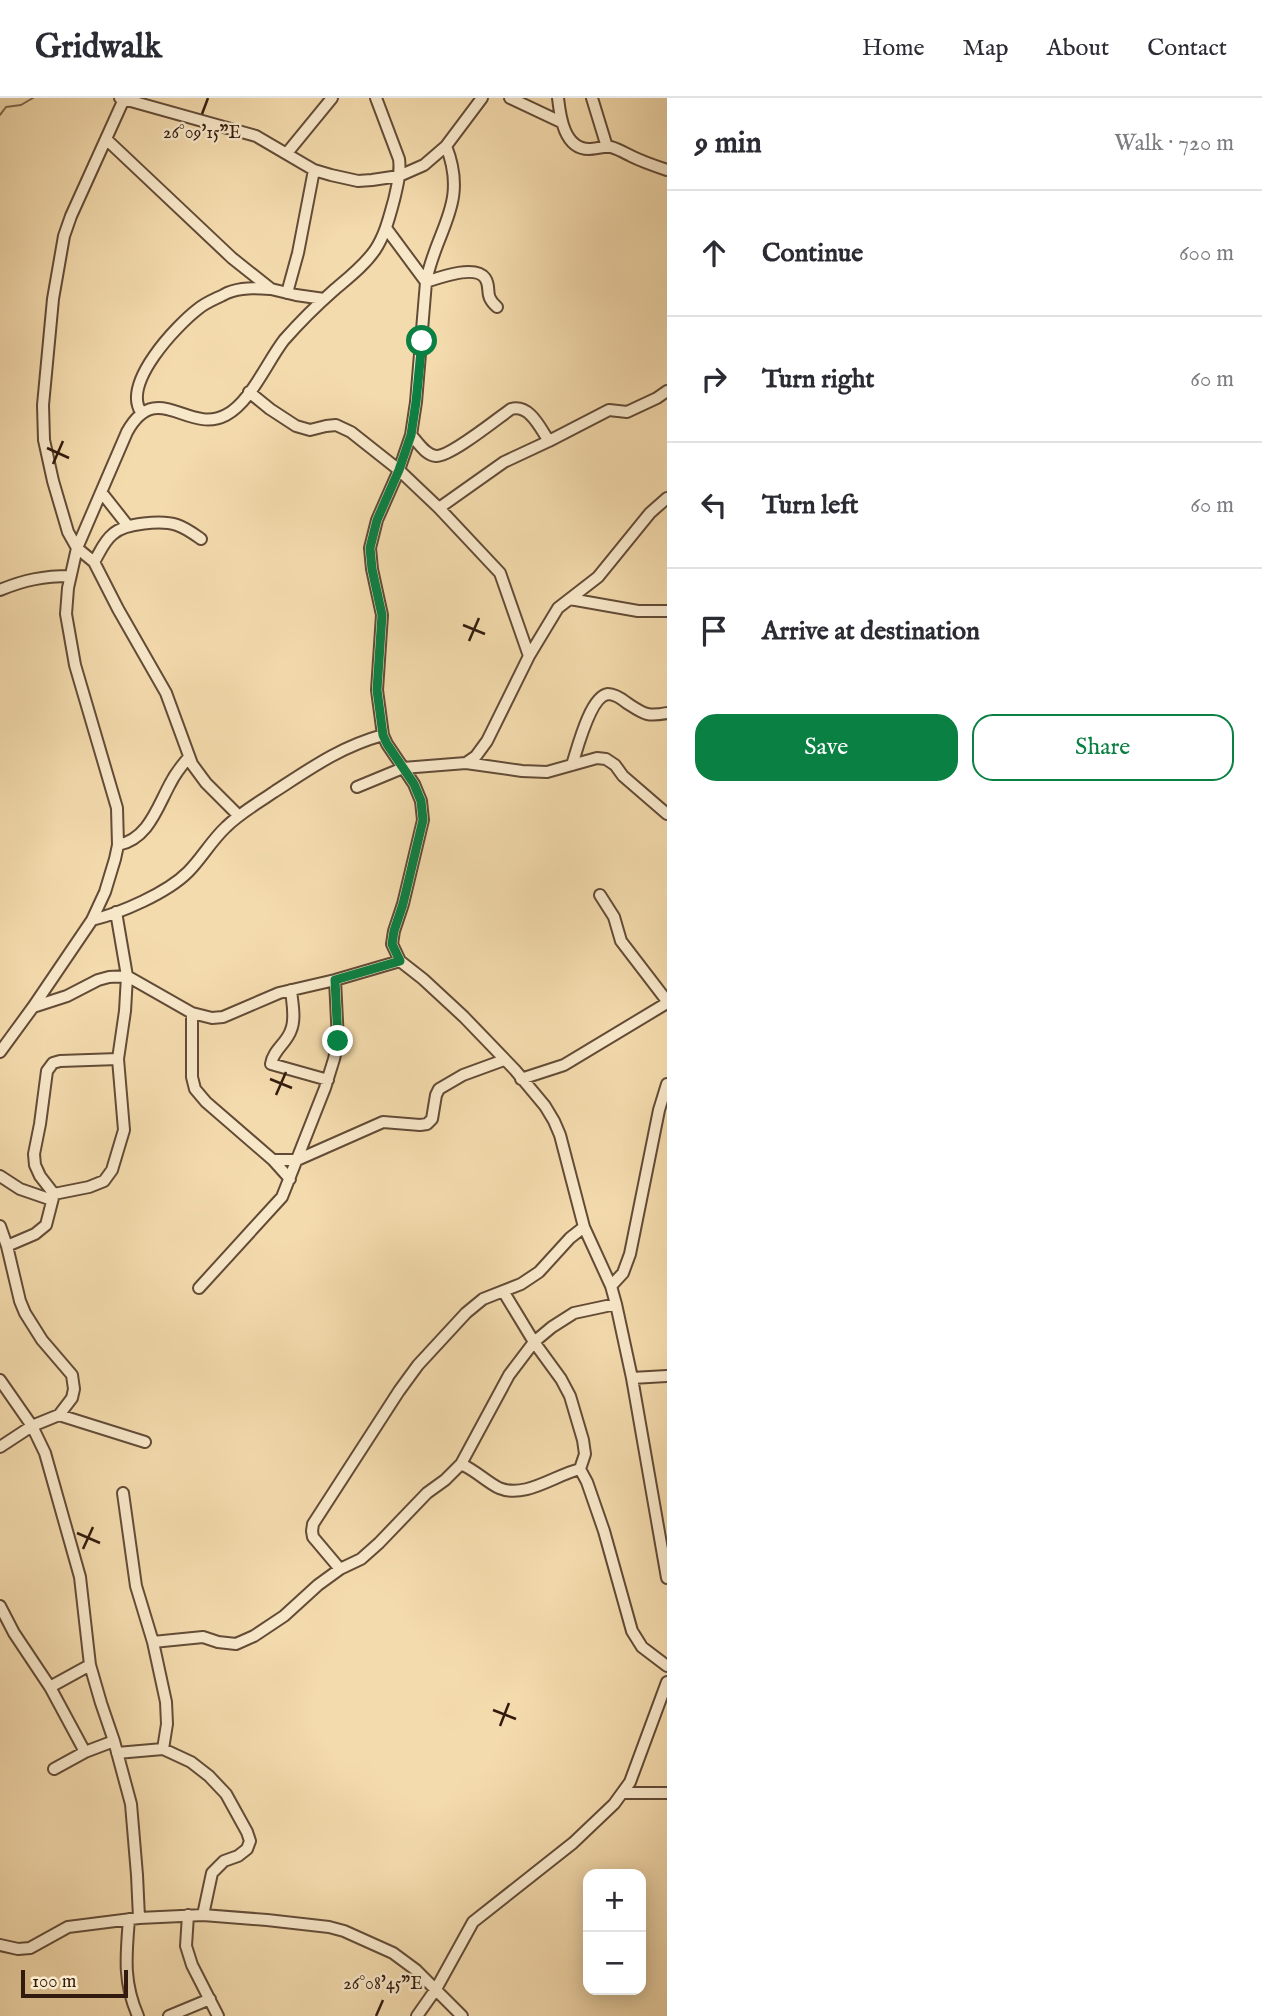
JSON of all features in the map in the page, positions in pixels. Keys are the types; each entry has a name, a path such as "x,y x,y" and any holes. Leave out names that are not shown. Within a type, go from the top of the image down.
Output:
{"street":[{"path":"287,153 332,98"},
{"path":"0,1052 92,920 112,874 118,845 118,820 113,791 69,637 66,614 70,576 77,548 127,432 141,412 160,408 211,420 231,412 250,392 287,337 367,260 386,228 399,176 398,159 376,98"},
{"path":"239,816 206,783 188,757 166,693 94,562 77,548 68,532 44,440 43,405 53,299 64,236 122,99 152,102 256,136 314,170 358,181 399,176 424,165 446,146 482,98"},
{"path":"510,98 561,121"},
{"path":"527,105 542,98"},
{"path":"558,98 561,121 572,142 579,147 607,147 667,170"},
{"path":"592,98 607,147"},
{"path":"106,139 233,258 271,289"},
{"path":"446,146 452,162 454,197 426,282 411,435 377,520 370,548 382,615 377,690 383,735 414,784 421,801 423,820 392,944 400,961 464,1017 545,1106 554,1121 584,1227 611,1286 616,1304 632,1378 667,1578"},
{"path":"287,293 298,253 314,170"},
{"path":"386,228 426,282"},
{"path":"426,282 459,272 481,274 486,279 488,298 497,307"},
{"path":"141,412 136,400 148,364 154,354 198,309 240,289 271,289 324,299"},
{"path":"439,508 504,462 609,410 626,412 667,391"},
{"path":"250,392 296,426 310,430 326,426 342,427 399,470 500,573 529,656"},
{"path":"411,435 427,452 441,455 460,446 511,409 518,407 533,417 549,442"},
{"path":"102,493 128,526"},
{"path":"466,763 476,756 486,741 529,656 558,608 598,577 650,513 667,498"},
{"path":"94,562 110,536 128,526 170,524 201,539"},
{"path":"0,590 46,576 70,576"},
{"path":"570,598 638,611 667,611"},
{"path":"572,765 589,713 600,698 607,694 618,696 646,715 667,713"},
{"path":"92,920 116,912 179,881 225,827 239,816 328,757 354,744 383,735"},
{"path":"118,845 128,843 144,829 188,757"},
{"path":"357,787 403,768 466,763 547,772 597,758 606,759 615,765 623,776 667,814"},
{"path":"521,1079 564,1065 667,1002 621,941 614,916 600,895"},
{"path":"0,1176 20,1189 53,1197 97,1185 109,1176 112,1170 124,1130 118,1059 127,976 116,912"},
{"path":"33,1007 67,996 98,980 127,976 192,1013 212,1018 223,1017 291,990 400,961"},
{"path":"199,1288 282,1197 290,1179 328,1080 338,1041 335,980"},
{"path":"291,990 292,1027 271,1064 328,1080"},
{"path":"192,1013 192,1077 195,1089 206,1102 273,1160 290,1179"},
{"path":"7,1246 35,1234 46,1225 53,1197 35,1165 34,1154 47,1071 53,1063 60,1061 118,1059"},
{"path":"273,1160 297,1160 383,1122 427,1124 432,1119 439,1089 463,1075 504,1060"},
{"path":"611,1286 623,1273 630,1254 667,1084"},
{"path":"0,1226 25,1313 42,1340 72,1375 74,1389 72,1398 59,1415 32,1426 0,1447"},
{"path":"340,1569 313,1537 313,1524 418,1365 466,1313 483,1299 521,1284 539,1272 570,1238 584,1227"},
{"path":"503,1291 570,1396 583,1440 584,1454 580,1469 600,1519 632,1631 642,1647 667,1666"},
{"path":"153,1642 202,1637 236,1644 254,1636 284,1616 317,1584 361,1559 461,1464 509,1375 534,1342 574,1313 616,1304"},
{"path":"632,1378 667,1376"},
{"path":"0,1380 32,1426 53,1475 80,1577 90,1665 131,1804 137,1864 134,1919 126,1975 130,1998 138,2016"},
{"path":"59,1415 145,1441"},
{"path":"461,1464 473,1469 497,1487 510,1491 535,1486 580,1469"},
{"path":"123,1493 136,1586 153,1642 166,1702 167,1724 163,1749"},
{"path":"0,1606 14,1633 50,1687 85,1752"},
{"path":"50,1687 90,1665"},
{"path":"417,2016 436,1989 473,1922 573,1843 614,1804 630,1782 666,1685"},
{"path":"54,1769 85,1752 114,1741"},
{"path":"117,1753 163,1749 178,1755 209,1776 226,1794 247,1832 250,1841 247,1849 224,1861 212,1872 203,1915"},
{"path":"622,1793 667,1793"},
{"path":"188,1915 187,1946 192,1965 218,2016"},
{"path":"0,1945 18,1949 30,1948 68,1927 188,1915 329,1927 393,1952 416,1970 462,2016"},
{"path":"169,2016 210,1999"}],"waterway":[{"path":"0,115 6,107 21,105 33,98"}],"route":[{"path":"338,1041 335,980 400,961 392,944 394,931 423,820 421,801 414,784 383,735 377,690 382,615 370,558 377,520 411,435 422,341"}]}
